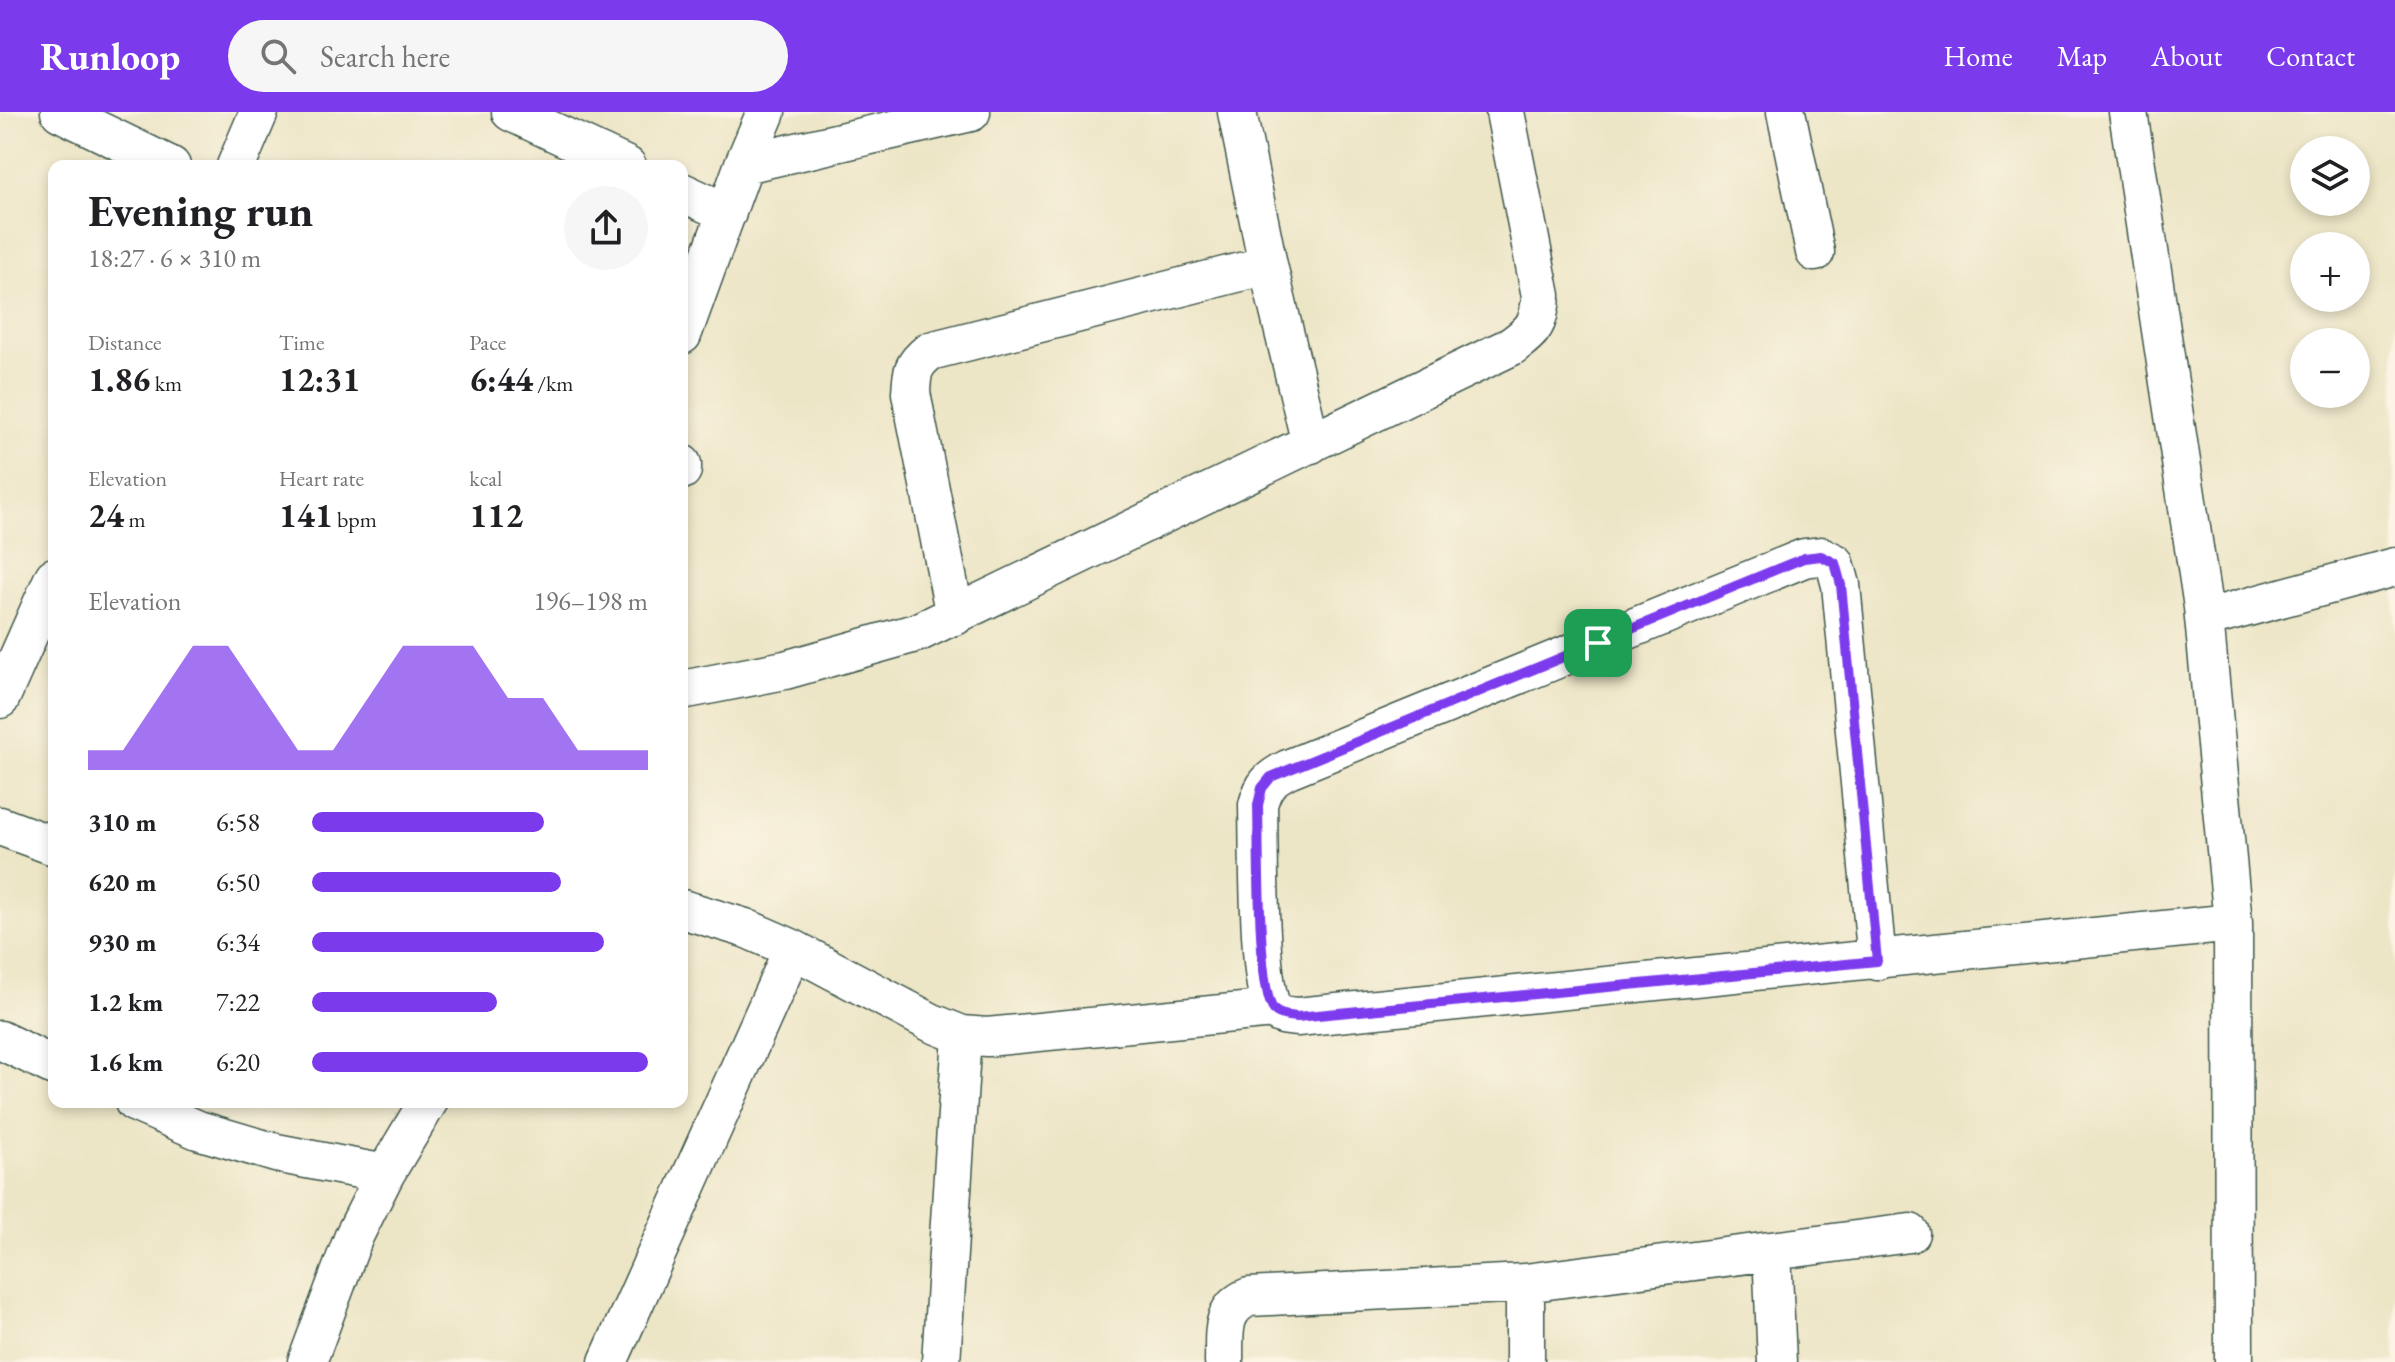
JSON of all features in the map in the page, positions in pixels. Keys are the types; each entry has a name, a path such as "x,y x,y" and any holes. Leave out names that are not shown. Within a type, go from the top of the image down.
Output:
{"street":[{"path":"60,112 159,160"},
{"path":"239,160 259,112"},
{"path":"511,112 614,160"},
{"path":"688,319 766,112"},
{"path":"744,164 971,112"},
{"path":"1237,112 1268,265 1311,444"},
{"path":"688,689 798,666 919,632 1512,346 1531,332 1540,316 1541,296 1505,112"},
{"path":"1786,112 1815,252"},
{"path":"2128,112 2204,619 2233,923 2234,1362"},
{"path":"688,195 727,213"},
{"path":"955,616 911,393 912,372 919,359 930,351 1268,265"},
{"path":"1273,1009 1263,965 1258,805 1262,788 1271,777 1804,558 1821,556 1835,563 1841,585 1877,961"},
{"path":"2204,619 2395,567"},
{"path":"0,699 48,591"},
{"path":"0,826 48,844"},
{"path":"688,911 745,928 793,949 932,1023 962,1035 987,1037 1273,1009 1285,1016 1297,1017 2233,923"},
{"path":"608,1362 793,949"},
{"path":"941,1362 962,1035"},
{"path":"0,1040 48,1063"},
{"path":"148,1108 198,1130 276,1153 385,1174"},
{"path":"307,1362 354,1236 385,1174 424,1108"},
{"path":"1224,1362 1226,1320 1231,1308 1249,1297 1525,1283 1910,1233"},
{"path":"1772,1251 1777,1362"},
{"path":"1525,1283 1525,1362"}],"route":[{"path":"1821,556 1835,563 1841,585 1877,961 1297,1017 1285,1016 1273,1009 1263,965 1258,805 1262,788 1271,777 1598,643 1804,558 1821,556"}]}
